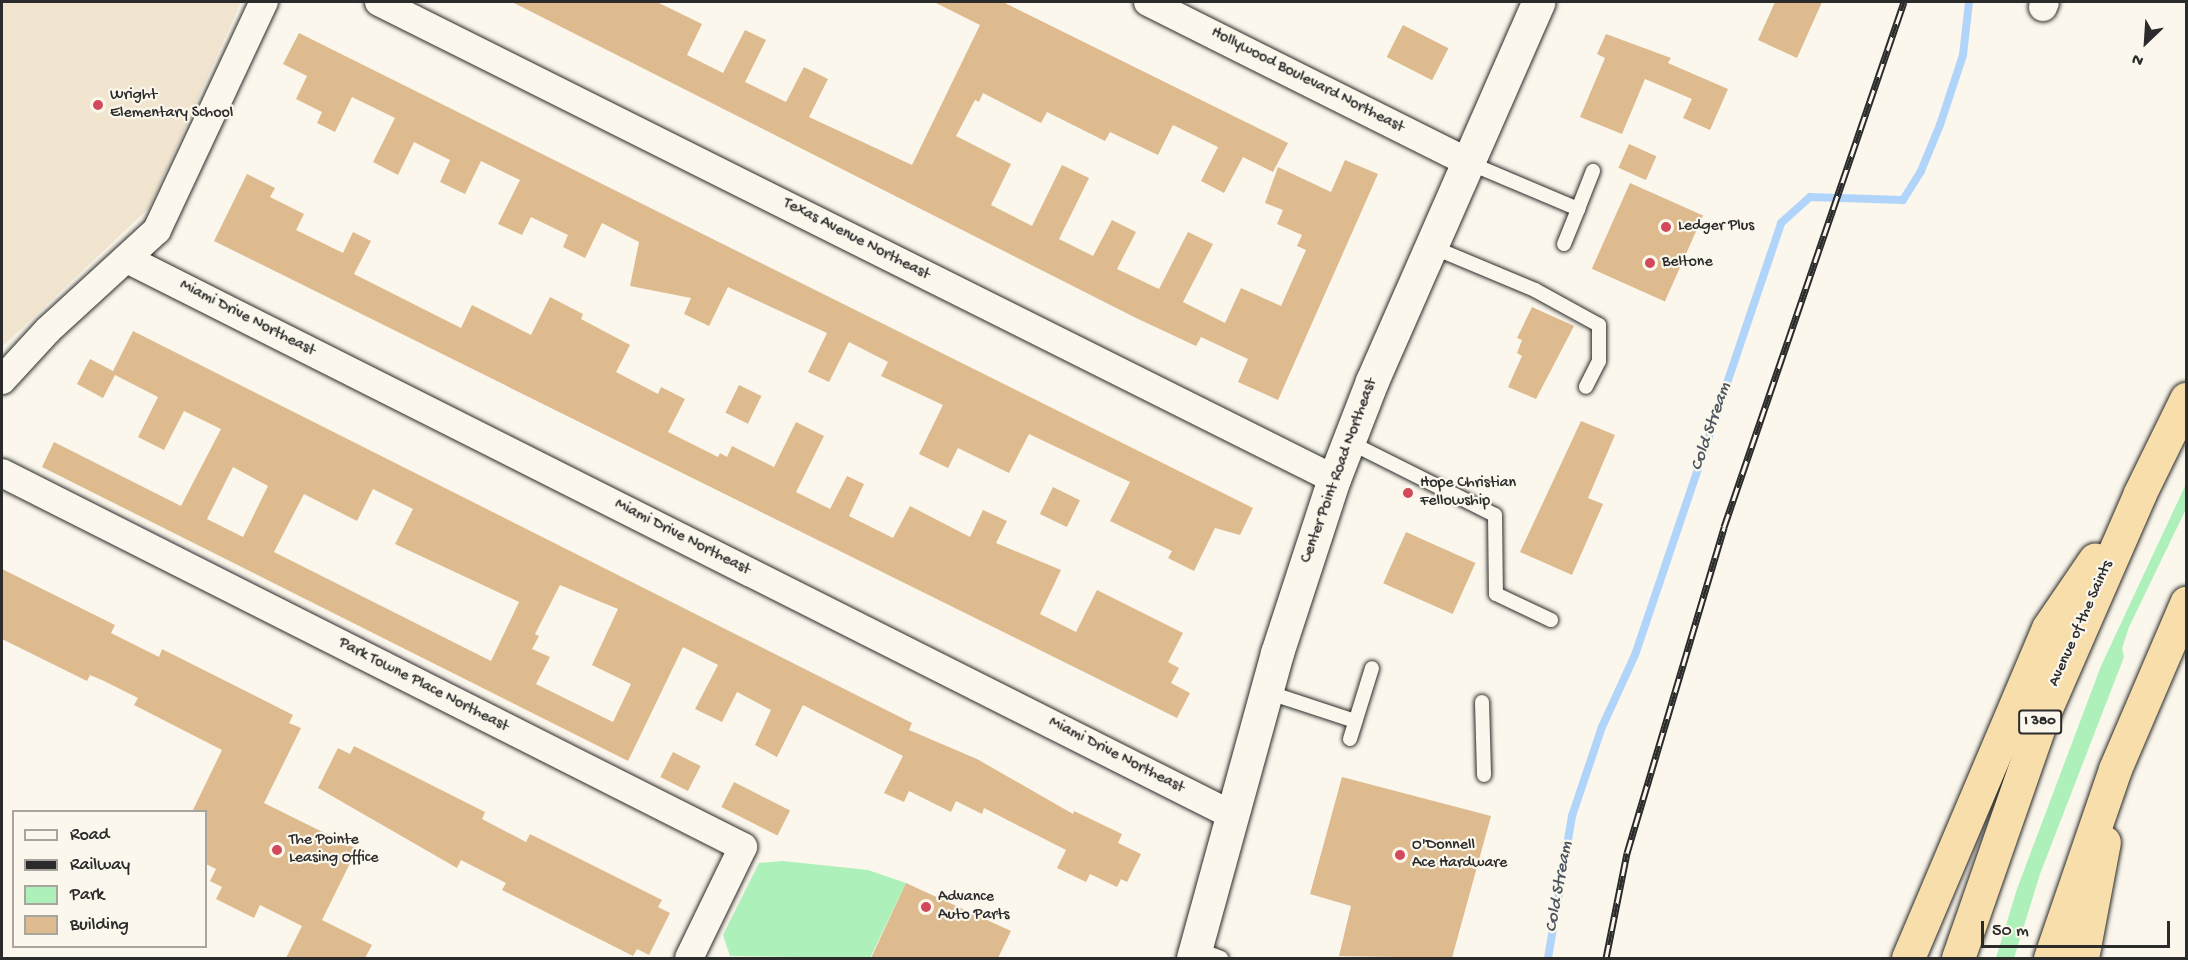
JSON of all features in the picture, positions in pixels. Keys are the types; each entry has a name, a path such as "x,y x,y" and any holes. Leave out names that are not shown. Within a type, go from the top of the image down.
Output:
{"highway":[{"name":"Avenue of the Saints","path":"1958,958 2044,713 2140,493 2187,399"},
{"path":"1908,958 2048,628 2140,493"},
{"path":"2050,958 2115,770 2187,603"},
{"path":"2082,958 2093,915 2115,770"}],"main road":[{"name":"Center Point Road Northeast","path":"1203,955 1234,816 1267,692 1334,479 1430,246 1538,2"}],"street":[{"path":"2,380 48,330 129,260 157,230 264,2"},
{"name":"Texas Avenue Northeast","path":"379,2 1334,479"},
{"name":"Hollywood Boulevard Northeast","path":"1148,2 1467,162"},
{"name":"Miami Drive Northeast","path":"129,260 1234,816"},
{"name":"Park Towne Place Northeast","path":"2,473 743,847 697,956"}],"lane":[{"path":"1467,162 1578,209"},
{"path":"1564,244 1593,171"},
{"path":"1430,246 1535,290 1599,325 1599,361 1586,387"},
{"path":"1348,441 1496,515 1496,594 1551,620"},
{"path":"1350,739 1372,668"},
{"path":"1267,692 1356,721"},
{"path":"1482,702 1484,775"}],"shaded area":[{"name":"Wright Elementary School","path":"2,2 241,2 149,208 2,347"}],"green space":[{"path":"2186,484 2186,509 2129,627 2122,648 2124,657 2040,874 2014,958 1996,958 2017,889 2101,666"},
{"path":"783,861 868,870 906,883 870,958 730,956 723,935 759,863"}],"building":[{"path":"512,2 657,2 702,24 687,55 723,73 745,30 766,40 745,82 786,102 804,67 828,79 809,117 912,165 980,25 934,2 1003,2 1288,143 1273,172 1243,157 1224,193 1201,181 1218,147 1173,125 1158,155 1110,132 1105,141 1047,112 1041,123 983,93 979,102 975,100 956,136 1011,164 991,205 1032,226 1062,165 1089,178 1059,239 1093,256 1112,220 1136,232 1117,269 1159,289 1188,232 1213,244 1183,302 1225,323 1241,288 1281,306 1306,250 1297,246 1302,235 1277,224 1283,210 1265,203 1278,167 1331,192 1345,160 1378,174 1278,400 1238,382 1248,359 1201,337 1196,346 1136,318"},
{"path":"1775,2 1822,2 1797,58 1758,40"},
{"path":"1403,25 1448,48 1432,80 1387,57"},
{"path":"299,33 1253,508 1240,535 1215,528 1194,571 1168,558 1172,551 1110,521 1130,482 1029,434 1009,473 958,448 948,468 919,454 943,405 881,376 888,362 849,342 829,382 808,372 827,333 728,287 709,326 684,314 691,298 630,286 639,242 602,223 585,258 563,247 568,235 531,217 522,235 498,224 520,180 481,161 465,194 440,182 450,160 414,142 398,175 373,162 395,118 352,97 335,132 317,123 322,112 296,99 307,76 283,64"},
{"path":"1606,34 1671,58 1668,63 1728,89 1710,130 1683,118 1692,99 1645,79 1622,134 1580,117 1605,58 1597,54"},
{"path":"1629,144 1656,156 1646,180 1618,168"},
{"path":"247,174 275,188 270,197 304,214 296,230 343,253 353,232 371,241 354,274 461,328 472,305 531,335 550,297 583,314 581,319 630,345 616,372 658,394 661,387 685,399 668,432 718,457 720,453 727,457 732,446 774,467 796,422 824,436 796,492 830,509 847,476 864,484 849,516 893,538 910,506 970,537 983,510 1007,521 996,543 1061,570 1040,614 1076,632 1097,590 1183,633 1168,662 1179,668 1171,683 1190,693 1177,718 214,241"},
{"path":"1630,183 1703,216 1665,301 1592,269"},
{"path":"1532,307 1574,326 1536,399 1508,387 1522,356 1517,353 1522,340 1517,338"},
{"path":"133,331 912,723 909,730 977,759 1073,814 1074,811 1122,834 1118,843 1141,854 1127,882 1121,879 1117,887 1090,874 1086,882 1057,868 1066,850 984,808 982,814 956,801 951,812 909,791 904,802 884,793 903,756 803,705 777,757 755,745 771,710 737,692 722,722 695,709 718,665 683,647 628,761 42,467 54,442 181,506 221,429 184,411 164,450 138,437 158,397 115,375 103,398 77,384 90,359 113,371","holes":["233,467 268,486 243,537 207,519","373,489 413,509 395,544 519,602 491,661 274,552 304,494 357,521","560,585 618,609 592,665 631,684 613,722 536,684 550,657 532,649 539,636 535,634"]},
{"path":"739,385 761,396 748,424 725,413"},
{"path":"1581,421 1615,435 1588,498 1603,504 1572,575 1520,552"},
{"path":"1053,487 1080,500 1067,527 1040,514"},
{"path":"1406,532 1475,563 1453,614 1383,583"},
{"path":"2,569 115,625 111,633 159,657 162,649 293,715 289,723 301,728 264,803 357,849 322,920 372,945 365,958 286,958 302,926 260,905 254,918 216,899 222,887 210,881 216,869 207,864 207,810 193,810 222,750 134,705 138,698 90,675 87,681 2,639"},
{"path":"354,746 485,812 482,819 526,842 530,834 662,900 658,907 670,913 649,955 637,949 633,956 502,890 506,883 461,860 457,868 318,788 338,748 350,754"},
{"path":"673,752 701,766 688,791 660,777"},
{"name":"O'Donnell Ace Hardware","path":"1342,777 1491,816 1452,958 1339,956 1351,906 1310,894"},
{"path":"734,782 790,811 777,836 721,807"},
{"name":"Advance Auto Parts","path":"906,883 1011,931 998,958 871,958"}],"waterway":[{"name":"Cold Stream","path":"1548,958 1572,816 1602,727 1635,655 1781,223 1810,197 1903,200 1921,171 1940,125 1963,55 1969,2"}],"railway":[{"path":"1606,958 1627,853 1724,527 1904,2"}],"place":[{"name":"Wright Elementary School","path":"98,105"},
{"name":"Ledger Plus","path":"1666,227"},
{"name":"Beltone","path":"1650,263"},
{"name":"Hope Christian Fellowship","path":"1408,493"},
{"name":"The Pointe Leasing Office","path":"277,850"},
{"name":"O'Donnell Ace Hardware","path":"1400,855"},
{"name":"Advance Auto Parts","path":"926,907"}]}
